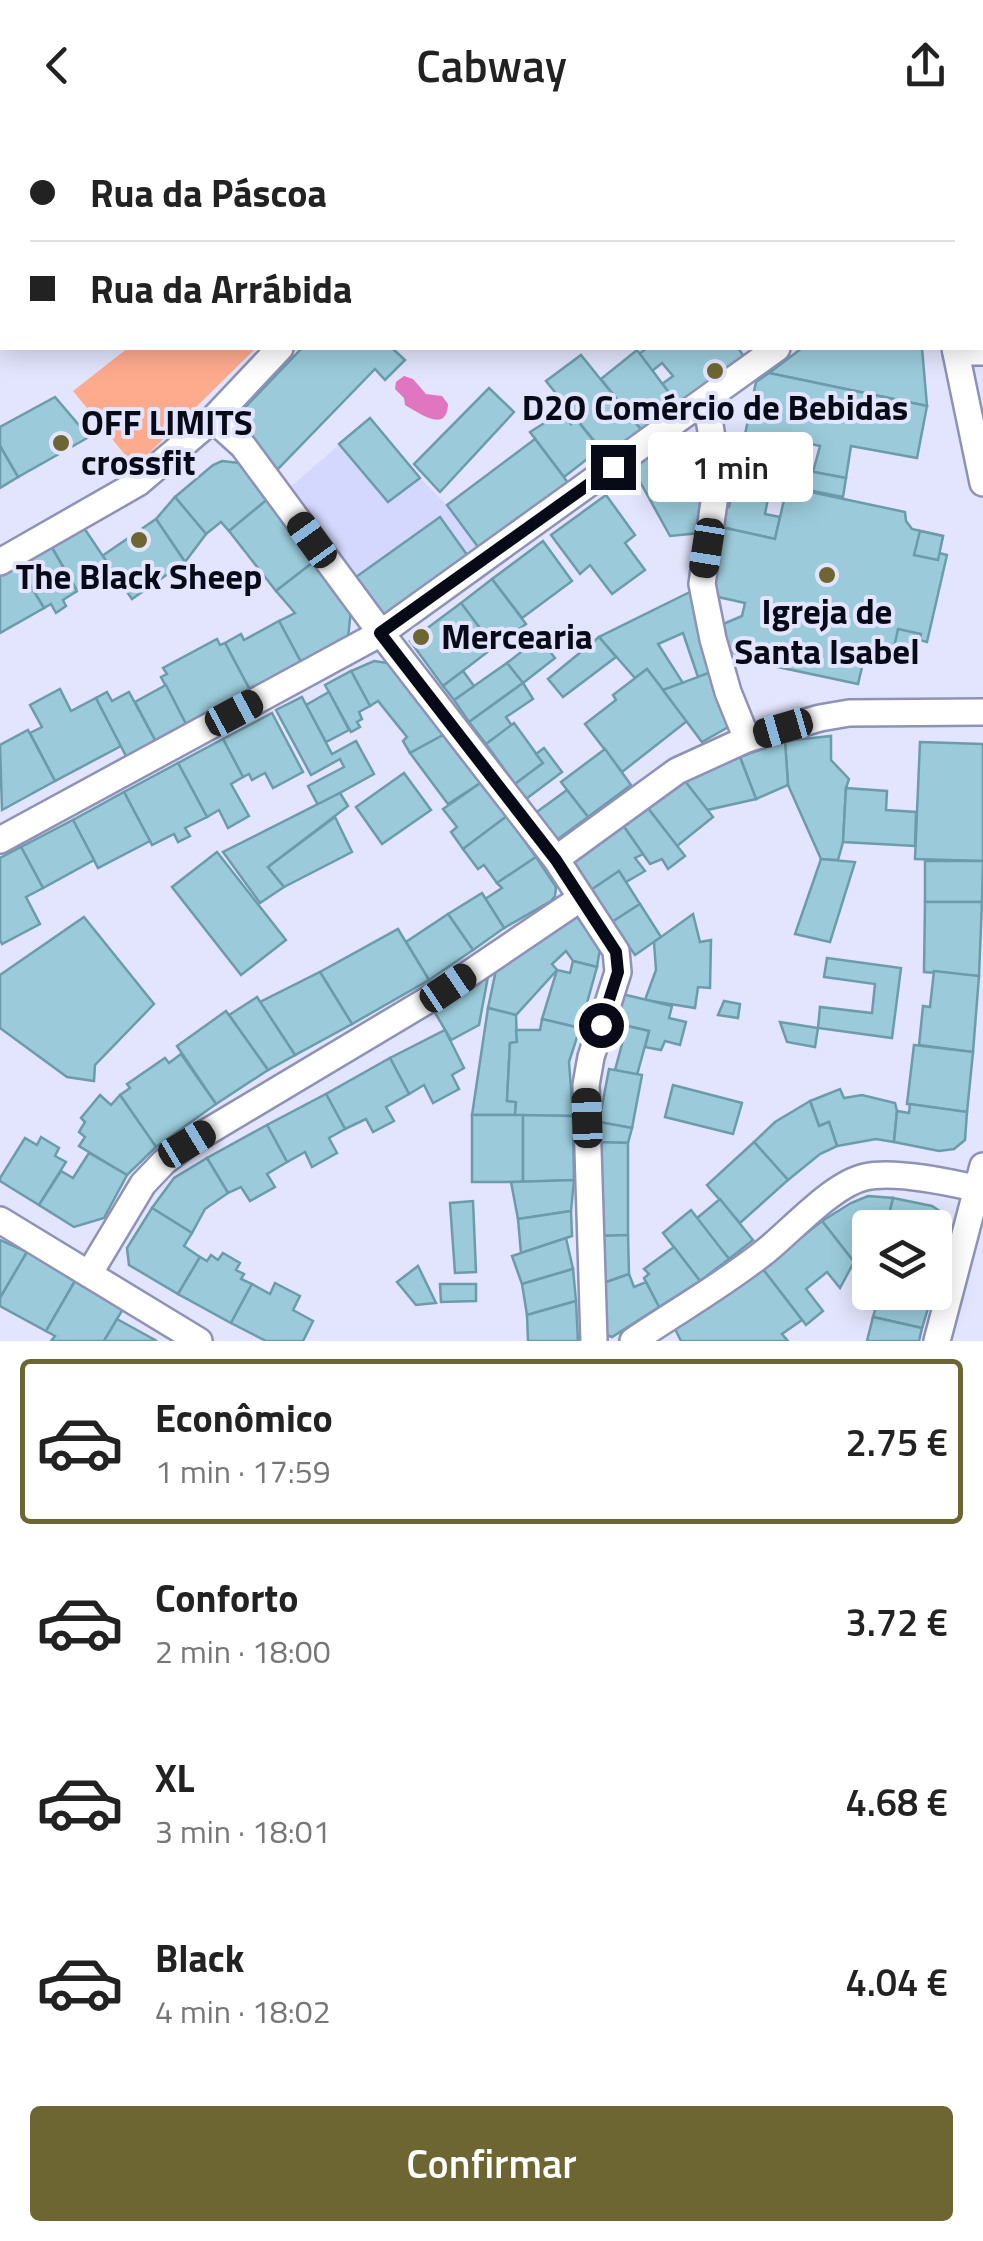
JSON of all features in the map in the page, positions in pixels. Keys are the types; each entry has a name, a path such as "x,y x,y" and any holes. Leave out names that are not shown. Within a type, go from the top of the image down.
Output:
{"street":[{"path":"0,562 138,483 213,418 278,350"},
{"path":"0,840 380,633 775,350"},
{"path":"983,352 956,350 983,483"},
{"path":"706,400 718,476 702,584 713,640 746,739"},
{"path":"213,418 242,446 380,633 556,860 616,952 618,972 590,1057 586,1085 594,1341"},
{"path":"556,860 677,771 746,739 849,713 983,712"},
{"path":"89,1274 144,1184 187,1144 448,988 581,898"},
{"path":"633,1341 765,1252 840,1187 863,1177 887,1175 956,1183 981,1177 938,1341"},
{"path":"0,1220 199,1341"}],"shaded area":[{"path":"125,350 254,350 135,467 73,391"},
{"path":"404,376 413,379 426,394 442,396 448,404 443,418 431,419 405,405 395,389 396,382"},
{"path":"370,418 447,505 481,551 387,620 287,490"}],"building":[{"path":"300,350 394,350 405,360 385,380 375,369 274,473 233,420"},
{"path":"637,350 679,406 643,432 601,379"},
{"path":"644,350 739,350 745,358 679,406 662,384 673,376 662,363 652,371 639,354"},
{"path":"799,350 922,350 927,406 769,373"},
{"path":"581,355 643,432 608,458 546,381"},
{"path":"769,373 927,406 917,458 851,446 846,478 813,472 820,446 785,438 781,465 740,458 756,382"},
{"path":"489,388 514,412 440,492 414,464"},
{"path":"55,397 89,437 18,477 0,446 0,427"},
{"path":"562,412 571,424 576,419 600,449 564,477 530,432"},
{"path":"370,418 420,478 388,502 339,444"},
{"path":"681,433 699,447 706,482 700,533 670,536 633,469"},
{"path":"535,439 569,484 481,551 447,505"},
{"path":"0,446 18,477 0,488"},
{"path":"740,458 846,478 843,497 736,476"},
{"path":"222,461 239,463 269,498 229,531 221,522 206,534 175,497"},
{"path":"736,476 771,483 765,514 780,517 775,539 721,527"},
{"name":"Igreja de Santa Isabel","path":"787,487 905,512 912,529 943,536 939,553 947,555 927,642 920,640 916,657 867,646 858,684 745,660 718,642 716,627 742,616 745,603 709,595 721,527 775,539"},
{"path":"606,495 635,535 625,543 645,570 612,594 590,565 580,574 551,535"},
{"path":"175,497 206,534 185,562 156,519"},
{"path":"269,498 316,560 276,591 229,531"},
{"path":"440,517 470,559 387,620 356,577"},
{"path":"156,519 185,562 132,599 102,556"},
{"path":"82,525 113,571 77,591 51,546"},
{"path":"920,531 943,536 938,560 914,555"},
{"path":"543,541 572,581 522,618 492,579"},
{"path":"51,546 77,591 63,600 66,606 56,613 51,604 44,608 18,565"},
{"path":"316,560 351,609 348,639 302,664 279,621 295,613 276,591"},
{"path":"18,565 44,608 0,633 0,576"},
{"path":"492,579 526,624 494,647 461,603"},
{"path":"694,590 711,672 698,677 683,633 658,644 683,683 663,690 647,669 635,678 599,637"},
{"path":"461,603 494,647 443,686 410,641"},
{"path":"279,621 302,664 251,692 225,643 241,634 244,640"},
{"path":"898,629 921,634 916,657 893,652"},
{"path":"599,637 616,657 563,697 548,679"},
{"path":"539,638 555,658 523,683 507,663"},
{"path":"217,639 220,645 225,643 251,692 187,726 161,677 167,674 163,668"},
{"path":"374,661 394,668 445,734 410,753 403,741 407,737 378,701 370,706 351,671"},
{"path":"507,663 523,683 469,722 454,700"},
{"path":"647,669 687,721 622,772 585,724 616,700 613,695"},
{"path":"351,671 370,706 359,712 360,727 351,732 325,685"},
{"path":"463,671 474,686 454,700 443,686"},
{"path":"711,672 730,726 702,742 663,690"},
{"path":"523,683 533,699 506,717 512,726 486,744 469,722"},
{"path":"166,685 187,726 156,742 135,702"},
{"path":"60,689 71,711 96,698 121,746 55,781 30,733 42,727 30,705"},
{"path":"107,692 112,701 129,692 156,742 127,758 96,698"},
{"path":"329,692 349,730 326,742 306,705"},
{"path":"302,697 332,754 356,741 374,774 318,805 308,786 344,767 340,759 311,775 276,710"},
{"path":"272,713 303,772 273,788 265,773 252,780 249,774 243,777 223,739"},
{"path":"514,723 543,763 515,784 486,744"},
{"path":"28,730 55,781 2,810 0,745"},
{"path":"445,734 482,782 448,804 410,753"},
{"path":"831,736 831,760 849,779 838,860 821,859 788,785 785,741"},
{"path":"223,739 243,777 231,784 249,816 228,828 219,810 207,817 178,763"},
{"path":"785,741 788,785 756,799 740,757"},
{"path":"920,742 983,744 983,861 915,859"},
{"path":"544,748 562,772 526,799 515,784 543,763 536,754"},
{"path":"605,749 631,785 588,817 561,782"},
{"path":"740,757 756,799 707,810 681,776"},
{"path":"178,763 207,817 185,828 190,836 178,842 174,834 152,845 124,792"},
{"path":"404,773 431,810 382,844 356,807"},
{"path":"681,776 713,817 677,846 644,803"},
{"path":"482,782 507,816 463,849 451,832 457,827 443,809"},
{"path":"846,788 887,791 886,810 916,812 915,846 843,842"},
{"path":"567,790 588,817 554,842 534,814"},
{"path":"124,792 150,841 98,868 73,820"},
{"path":"340,793 348,806 268,867 284,887 260,903 223,852"},
{"path":"644,803 685,856 668,869 662,859 650,864 620,821"},
{"path":"507,816 536,857 497,883 484,865 478,869 463,849"},
{"path":"335,817 352,852 284,887 268,867"},
{"path":"73,820 94,860 43,888 21,847"},
{"path":"620,821 643,854 635,858 645,871 626,882 619,871 591,890 569,859"},
{"path":"21,847 43,888 26,897 40,924 2,944 0,858"},
{"path":"217,852 286,940 241,975 172,887"},
{"path":"536,857 556,887 555,896 504,928 485,899 502,888 497,883"},
{"path":"821,859 855,862 830,942 795,934"},
{"path":"925,861 983,861 982,902 925,902"},
{"path":"619,871 640,904 612,922 591,890"},
{"path":"482,893 504,928 473,950 448,914"},
{"path":"925,902 982,902 979,976 924,972"},
{"path":"640,904 661,937 635,955 612,922"},
{"path":"578,910 600,948 597,967 573,961 566,951 552,964 557,970 516,1015 488,1008 496,970"},
{"path":"448,914 473,950 429,980 406,942"},
{"path":"693,914 700,942 711,940 710,988 698,987 695,1008 645,1000 656,970 654,942"},
{"path":"84,917 154,1004 95,1065 94,1081 67,1077 0,1028 0,975"},
{"path":"398,929 429,980 352,1024 320,972"},
{"path":"827,958 901,968 892,1038 818,1028 820,1007 872,1013 875,984 824,977"},
{"path":"573,961 597,967 580,1028 542,1019 557,970 570,973"},
{"path":"489,971 479,1025 451,1040 430,1004"},
{"path":"934,971 979,976 973,1052 919,1045 923,1006 930,1007"},
{"path":"320,972 352,1024 295,1055 260,1002"},
{"path":"622,994 672,1006 669,1018 686,1022 680,1045 665,1041 661,1050 645,1047 649,1031 616,1023"},
{"path":"257,997 295,1055 268,1070 229,1015"},
{"path":"724,1001 740,1004 738,1018 718,1015"},
{"path":"488,1008 516,1015 517,1042 510,1043 507,1101 516,1102 515,1115 472,1115"},
{"path":"226,1011 268,1070 216,1104 177,1046"},
{"path":"542,1019 580,1028 569,1062 573,1116 515,1115 516,1102 507,1101 510,1043 517,1042 516,1030 540,1030"},
{"path":"780,1022 818,1028 815,1047 787,1042"},
{"path":"627,1026 649,1031 637,1075 615,1070"},
{"path":"445,1030 464,1068 452,1075 459,1089 433,1103 424,1085 409,1094 390,1058"},
{"path":"914,1045 973,1052 967,1112 907,1104"},
{"path":"181,1054 216,1104 156,1147 120,1095 130,1088 127,1084 165,1058 169,1063"},
{"path":"390,1058 409,1094 386,1107 394,1121 373,1132 366,1119 345,1129 326,1094"},
{"path":"609,1069 642,1075 632,1128 599,1122"},
{"path":"673,1085 742,1103 733,1134 665,1117"},
{"path":"840,1089 844,1098 862,1095 895,1103 894,1142 876,1139 837,1146 829,1122 819,1126 810,1101"},
{"path":"326,1094 345,1129 329,1138 337,1153 312,1167 305,1152 287,1162 267,1125"},
{"path":"100,1095 111,1105 120,1095 156,1147 127,1175 79,1146 85,1137 79,1132 85,1122 81,1118"},
{"path":"810,1101 819,1126 829,1122 837,1146 820,1154 788,1180 754,1142 775,1122"},
{"path":"910,1104 967,1112 965,1140 954,1149 939,1151 894,1142 897,1111 909,1113"},
{"path":"472,1115 523,1115 523,1182 472,1182"},
{"path":"523,1115 573,1116 574,1180 523,1182"},
{"path":"599,1122 632,1128 628,1143 597,1142"},
{"path":"267,1125 287,1162 267,1174 275,1187 250,1201 241,1187 228,1193 207,1158"},
{"path":"41,1137 59,1148 55,1156 66,1162 39,1205 0,1178 25,1138 37,1145"},
{"path":"597,1142 628,1143 628,1235 598,1236"},
{"path":"754,1142 788,1180 740,1223 707,1185"},
{"path":"89,1153 127,1175 104,1218 74,1227 39,1205 61,1171 73,1178"},
{"path":"207,1158 228,1193 205,1209 192,1233 152,1208 174,1178"},
{"path":"574,1180 571,1211 518,1219 511,1182"},
{"path":"868,1196 893,1198 890,1210 852,1210 852,1259 822,1221"},
{"path":"893,1198 938,1210 890,1210"},
{"path":"720,1199 753,1240 729,1259 696,1219"},
{"path":"473,1201 476,1272 455,1273 450,1203"},
{"path":"152,1208 192,1233 184,1246 200,1257 178,1294 129,1265 127,1248"},
{"path":"691,1210 729,1259 700,1281 663,1233"},
{"path":"571,1211 572,1236 521,1253 518,1219"},
{"path":"822,1221 852,1259 840,1288 827,1272 806,1289 823,1311 806,1325 762,1268"},
{"path":"628,1235 629,1274 598,1285 598,1236"},
{"path":"566,1238 573,1269 522,1284 512,1256"},
{"path":"0,1240 27,1252 0,1298"},
{"path":"674,1247 700,1281 659,1307 644,1278 649,1274 644,1269"},
{"path":"27,1252 75,1281 46,1331 0,1306 0,1298"},
{"path":"223,1253 240,1263 236,1270 244,1274 241,1279 252,1284 231,1323 178,1294 200,1257 207,1261 211,1255 218,1260"},
{"path":"418,1266 436,1303 416,1305 397,1282"},
{"path":"762,1268 802,1320 782,1334 788,1341 681,1341 675,1329"},
{"path":"573,1269 576,1301 527,1315 522,1284"},
{"path":"629,1274 634,1287 646,1282 659,1307 612,1337 597,1331 598,1285"},
{"path":"75,1281 123,1309 104,1341 51,1341 55,1336 46,1331"},
{"path":"275,1283 300,1296 293,1310 313,1321 303,1341 266,1341 231,1323 252,1284 270,1294"},
{"path":"440,1284 476,1284 476,1301 441,1302"},
{"path":"576,1301 578,1341 528,1341 527,1315"},
{"path":"875,1310 928,1310 922,1328 873,1317"},
{"path":"873,1317 922,1328 919,1341 867,1341"},
{"path":"117,1319 157,1341 104,1341"}],"place":[{"name":"D2O Comércio de Bebidas","path":"715,371"},
{"name":"OFF LIMITS crossfit","path":"61,443"},
{"name":"The Black Sheep","path":"139,540"},
{"name":"Igreja de Santa Isabel","path":"827,575"},
{"name":"Mercearia","path":"421,637"}],"route":[{"path":"601,1025 618,972 616,952 556,860 380,633 613,467"}]}
